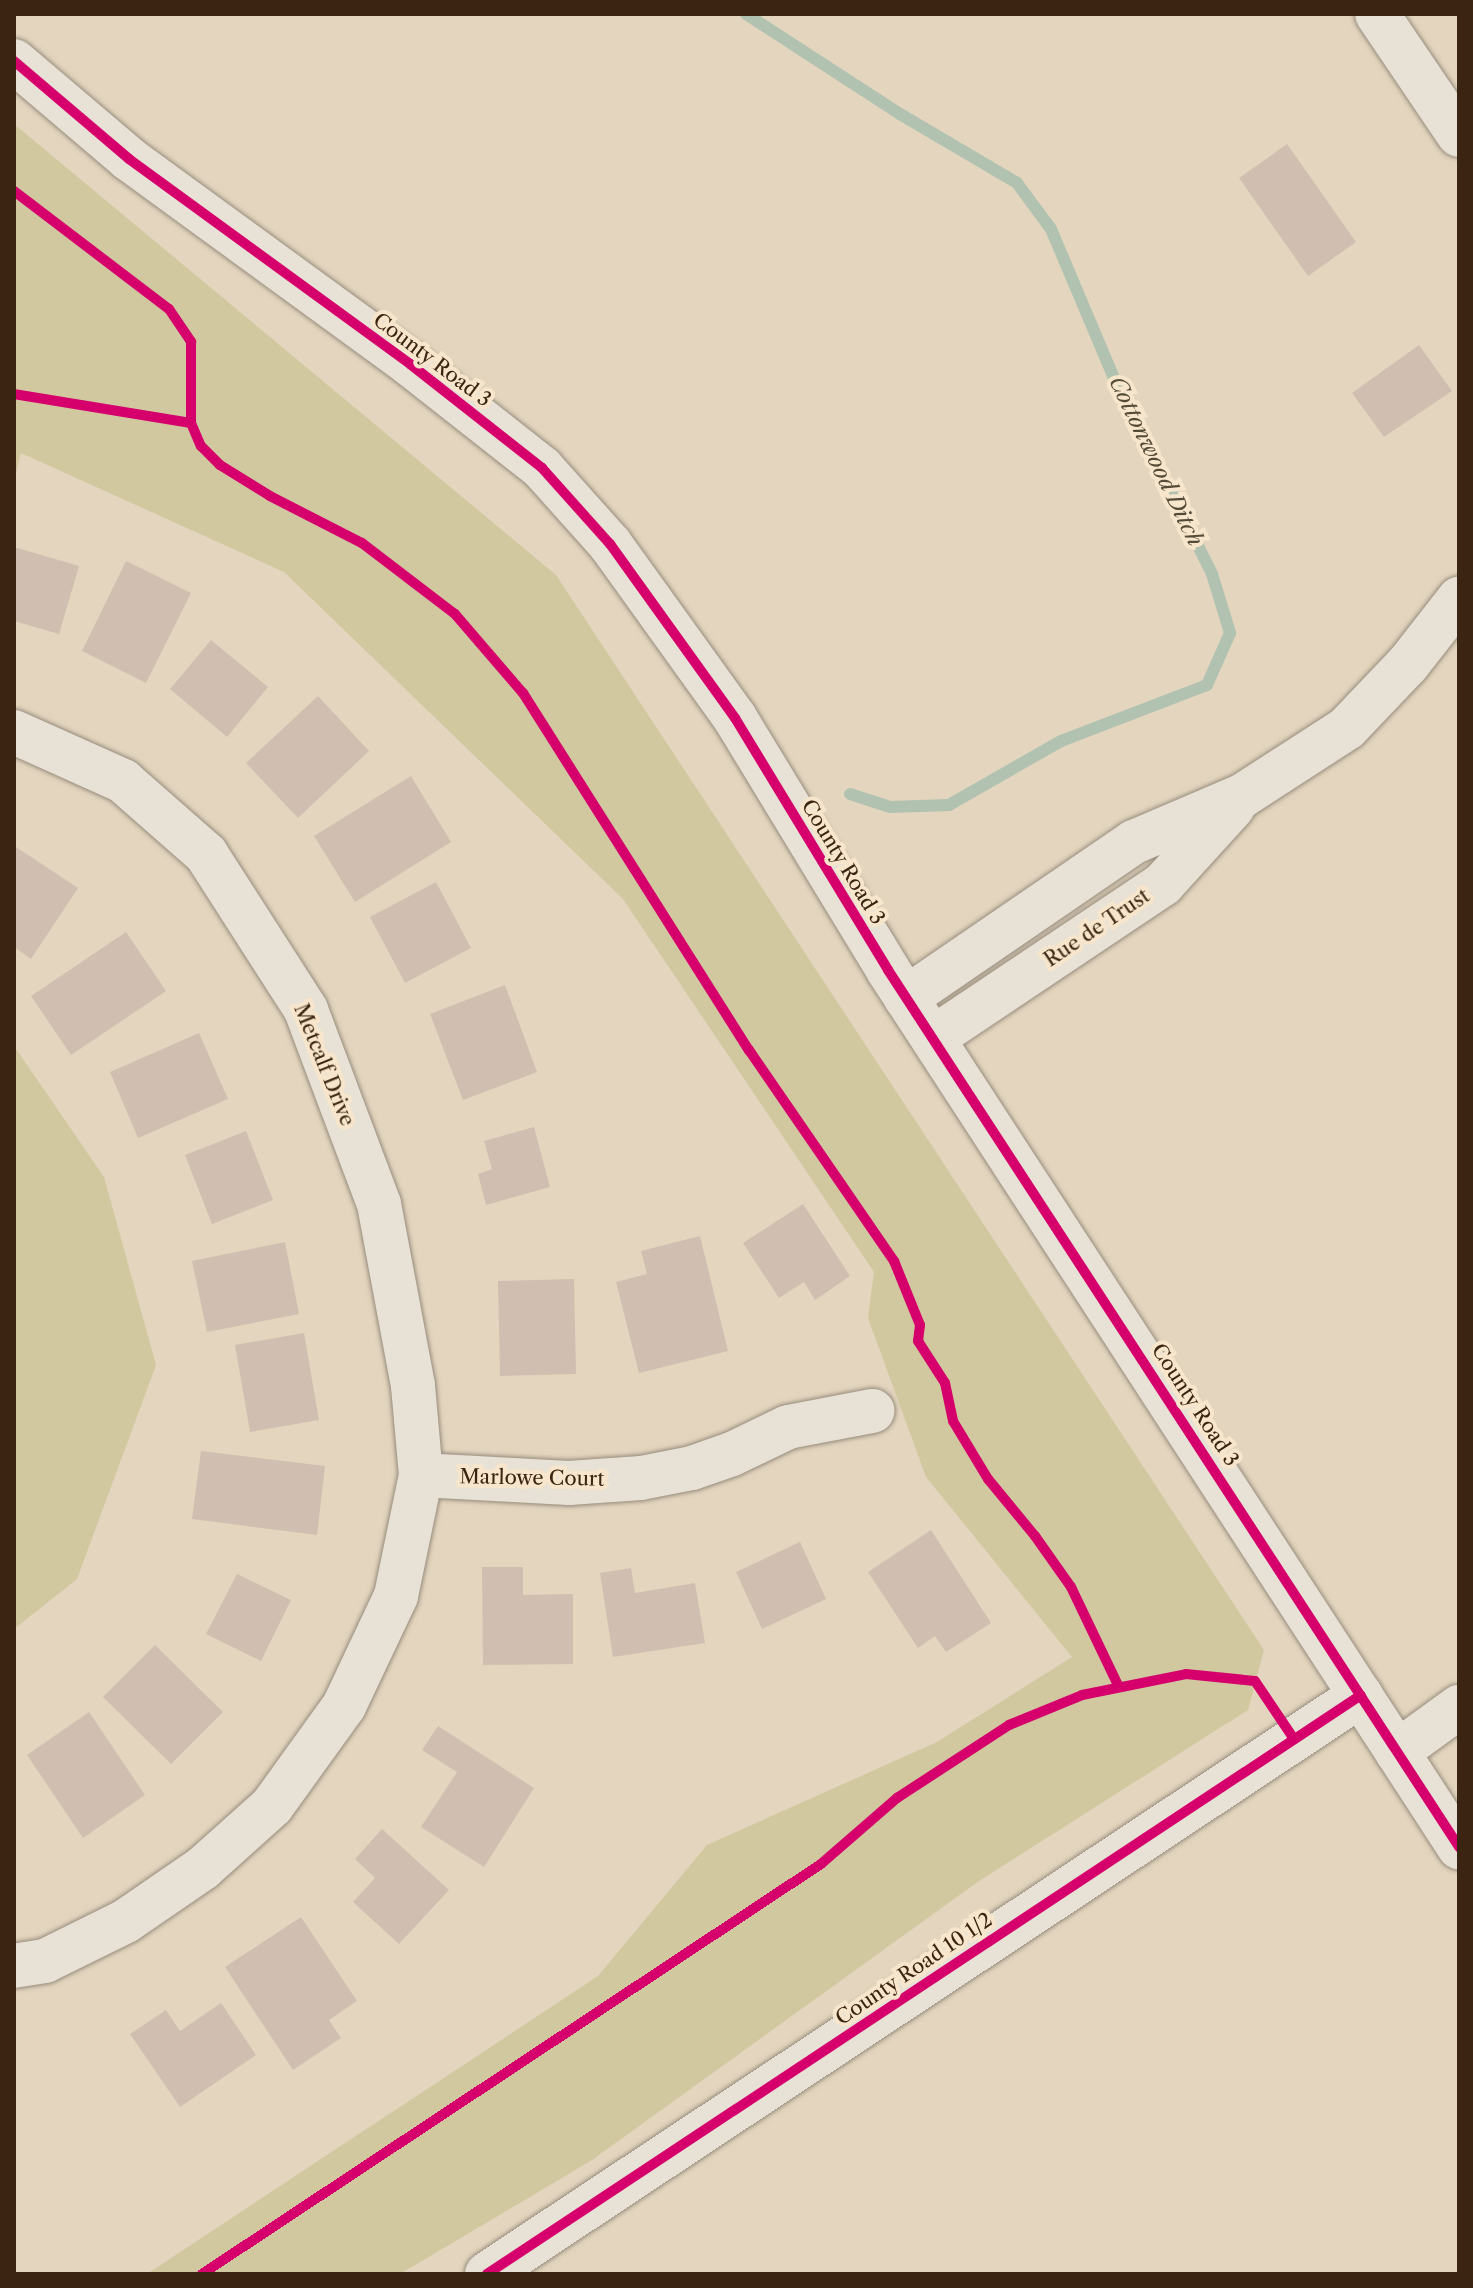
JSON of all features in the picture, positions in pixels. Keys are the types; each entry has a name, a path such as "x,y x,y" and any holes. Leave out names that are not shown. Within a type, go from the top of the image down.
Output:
{"street":[{"path":"1377,14 1459,135"},
{"name":"County Road 3","path":"14,61 129,159 410,364 542,468 610,544 735,718 906,998 1459,1847"},
{"name":"Rue de Trust","path":"906,998 1134,842 1242,796 1347,728 1408,664 1459,599"},
{"name":"Metcalf Drive","path":"14,732 123,781 206,854 306,1010 379,1204 413,1386 421,1475 396,1596 344,1706 272,1806 203,1868 126,1921 45,1961 14,1966"},
{"name":"Rue de Trust","path":"933,1038 1163,884 1242,796"},
{"name":"Marlowe Court","path":"421,1475 569,1483 641,1478 692,1468 732,1454 788,1427 872,1411"},
{"name":"County Road 10 1/2","path":"487,2274 1361,1695"},
{"path":"1397,1752 1459,1707"}],"shaded area":[{"path":"14,124 556,575 1264,1650 1248,1710 979,1881 592,2160 400,2274 147,2274 598,1976 707,1845 937,1742 1072,1657 926,1477 868,1318 874,1272 623,899 284,572 21,453 14,481"},
{"path":"14,1046 104,1177 156,1365 77,1579 14,1629"}],"building":[{"path":"1287,144 1356,242 1308,276 1239,178"},
{"path":"1419,345 1452,391 1384,437 1352,393"},
{"path":"14,547 79,566 59,634 14,621"},
{"path":"126,561 191,593 146,683 82,651"},
{"path":"211,640 268,687 227,737 170,689"},
{"path":"318,696 369,751 298,818 246,763"},
{"path":"411,776 451,842 355,902 314,836"},
{"path":"16,847 78,888 31,959 14,947"},
{"path":"436,882 471,948 405,983 370,917"},
{"path":"126,932 166,991 71,1055 31,996"},
{"path":"505,985 537,1072 463,1100 430,1014"},
{"path":"199,1033 228,1099 138,1138 110,1072"},
{"path":"534,1127 550,1187 486,1205 478,1174 492,1169 484,1141"},
{"path":"246,1131 273,1200 212,1224 185,1155"},
{"path":"803,1204 850,1276 815,1300 804,1282 779,1298 743,1243"},
{"path":"700,1236 728,1351 639,1373 616,1282 647,1274 641,1251"},
{"path":"285,1242 299,1314 207,1332 192,1261"},
{"path":"574,1279 576,1374 500,1376 498,1281"},
{"path":"304,1333 319,1420 250,1432 235,1345"},
{"path":"201,1451 325,1466 317,1535 192,1519"},
{"path":"931,1530 991,1623 946,1652 935,1636 918,1648 868,1572"},
{"path":"800,1542 826,1599 762,1629 736,1572"},
{"path":"482,1567 523,1567 523,1595 573,1594 573,1664 483,1665"},
{"path":"631,1568 635,1593 695,1583 705,1643 613,1657 600,1573"},
{"path":"237,1574 291,1600 261,1661 206,1634"},
{"path":"155,1645 223,1712 171,1764 103,1697"},
{"path":"89,1712 145,1795 83,1838 27,1755"},
{"path":"438,1726 534,1788 484,1867 421,1827 457,1772 422,1750"},
{"path":"382,1829 449,1890 399,1944 353,1902 375,1878 355,1859"},
{"path":"301,1917 357,2001 329,2020 341,2038 293,2070 225,1967"},
{"path":"221,2003 256,2055 180,2107 130,2034 166,2010 180,2031"}],"waterway":[{"name":"Cottonwood Ditch","path":"746,14 900,114 1017,183 1051,229 1114,378 1212,574 1230,633 1207,685 1061,741 949,805 890,807 850,794"}],"cycle path":[{"path":"14,61 129,159 410,364 542,468 610,544 735,718 888,970 1459,1847"},
{"path":"14,191 169,309 191,342 191,423 201,446 220,465 270,496 362,543 455,614 523,693 749,1050 894,1261 920,1325 918,1341 945,1383 953,1421 988,1479 1035,1536 1071,1587 1118,1685"},
{"path":"14,394 191,423"},
{"path":"202,2274 821,1864 897,1798 1009,1725 1082,1695 1186,1674 1255,1681 1294,1739"},
{"path":"487,2274 1361,1695"}]}
